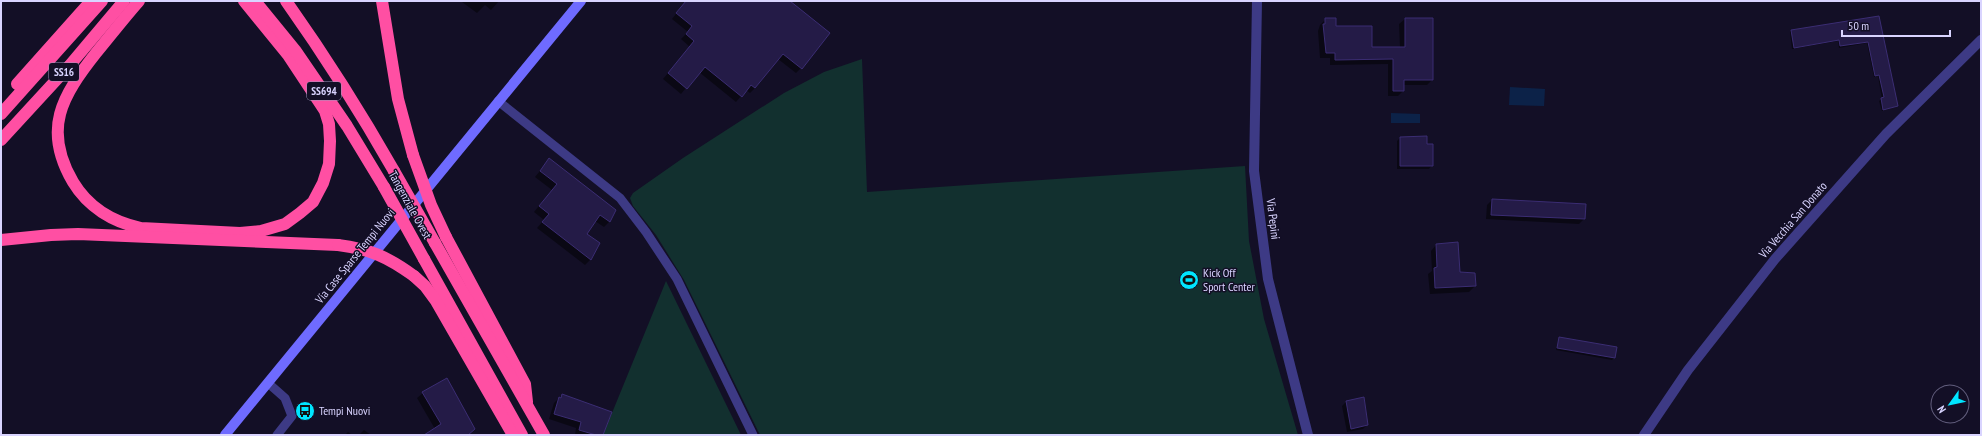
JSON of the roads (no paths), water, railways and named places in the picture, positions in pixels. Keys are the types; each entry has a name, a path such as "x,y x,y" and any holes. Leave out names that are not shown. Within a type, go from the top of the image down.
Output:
{"highway":[{"path":"1,102 91,1"},
{"name":"SS16","path":"1,114 102,1"},
{"name":"SS16","path":"1,140 70,65 124,1"},
{"path":"138,1 76,78 65,96 60,114 58,132 59,151 66,169 86,200 111,218 126,225 141,228 240,233 261,231 285,224 313,202 323,183 329,164 330,141 330,124 325,112 288,55 244,1"},
{"name":"Tangenziale Ovest","path":"255,1 296,50 347,126 384,187 522,435"},
{"name":"Tangenziale Ovest","path":"286,1 328,60 362,114 544,435"},
{"path":"382,1 398,99 413,155 431,205 446,237 526,384 527,405"},
{"path":"1,240 78,234 338,245 357,247 382,255 414,276 425,286 436,302 513,435"}],"street":[{"name":"Via Case Sparse Tempi Nuovi","path":"225,435 581,1"},
{"name":"Via Pepini","path":"1257,1 1254,171 1268,279 1308,435"},
{"name":"Via Vecchia San Donato","path":"1644,435 1688,370 1775,259 1886,134 1981,40"}],"lane":[{"path":"498,102 620,198 646,232 677,279 753,435"},
{"path":"268,383 286,398 292,416 277,435"}],"water":[{"path":"1510,87 1545,89 1544,106 1509,105"},
{"path":"1391,113 1420,114 1420,123 1391,123"}],"place":[{"name":"Kick Off Sport Center","path":"1189,280"},
{"name":"Tempi Nuovi","path":"305,411"}]}
